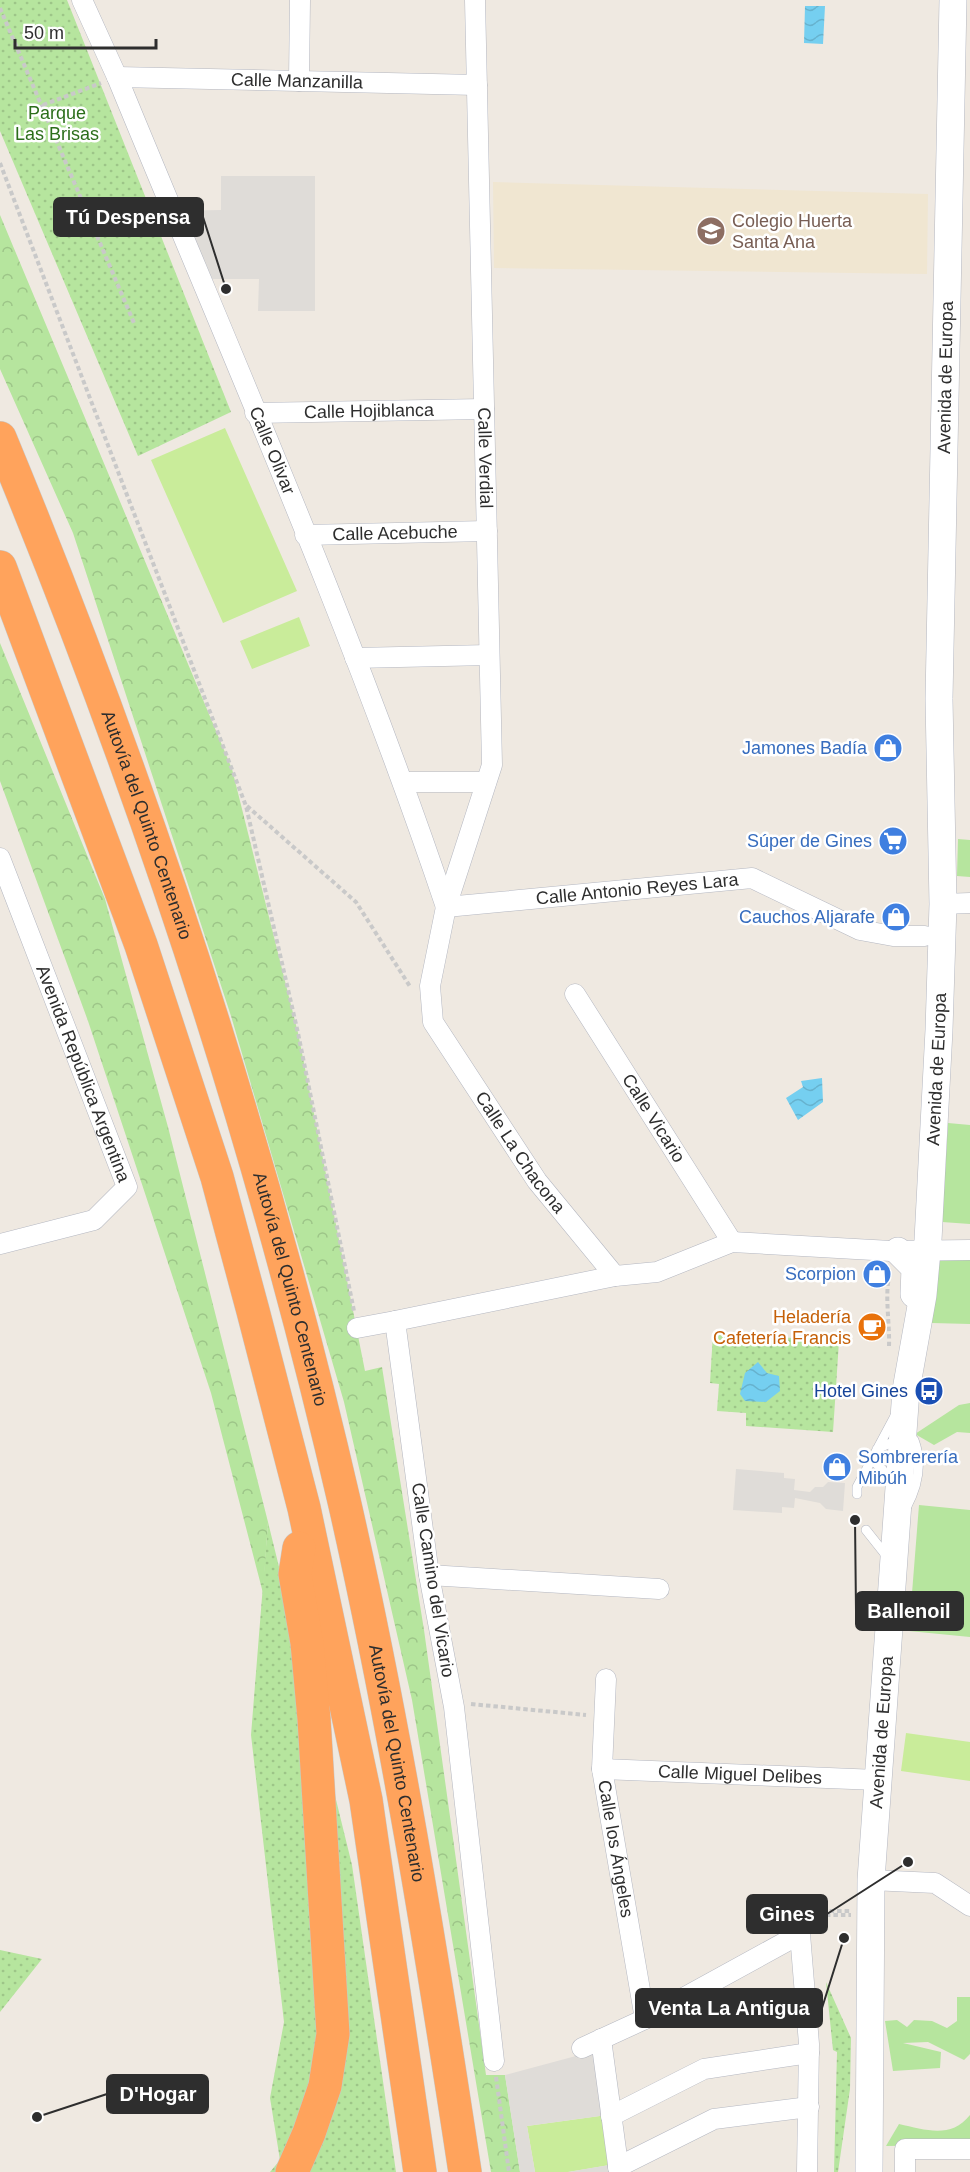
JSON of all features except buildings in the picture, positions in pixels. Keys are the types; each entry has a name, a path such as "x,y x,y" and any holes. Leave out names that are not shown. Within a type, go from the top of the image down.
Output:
{"highway":[{"name":"Autovía del Quinto Centenario","path":"0,438 34,521 186,938 276,1231 345,1504 397,1751 465,2172"},
{"name":"Autovía del Quinto Centenario","path":"0,567 141,945 217,1177 304,1508 366,1800 420,2172"},
{"path":"292,2172 309,2133 325,2086 333,2034 315,1731 296,1574 304,1508"}],"main road":[{"name":"Avenida de Europa","path":"869,2172 871,1880 906,1389 912,1346 922,1305 918,1250 941,993 943,904 938,754 953,0"},
{"name":"Avenida de Europa","path":"906,1389 904,1333 920,1234 927,1101 921,1079 925,936 938,754"},
{"path":"925,936 933,944 933,977 941,993"}],"street":[{"name":"Calle Olivar","path":"82,0 117,77 355,658 404,782 446,907"},
{"path":"299,81 300,0"},
{"name":"Calle Verdial","path":"446,907 492,765 476,0"},
{"name":"Calle Manzanilla","path":"117,77 477,85"},
{"name":"Calle Hojiblanca","path":"255,413 484,409"},
{"name":"Calle Acebuche","path":"304,534 487,531"},
{"path":"355,658 489,655"},
{"path":"404,782 486,782"},
{"name":"Avenida República Argentina","path":"0,858 127,1187 94,1220 0,1244"},
{"name":"Calle Antonio Reyes Lara","path":"446,907 752,878 860,930 893,936 925,936"},
{"path":"943,904 970,903"},
{"name":"Calle La Chacona","path":"446,907 430,986 433,1022 537,1181 615,1276"},
{"name":"Calle Vicario","path":"575,994 732,1242"},
{"path":"357,1328 615,1276 657,1272 732,1242 970,1250"},
{"name":"Calle Camino del Vicario","path":"395,1321 429,1575 453,1703 496,2071"},
{"path":"429,1575 659,1589"},
{"name":"Calle los Ángeles","path":"606,1679 602,1768 645,2019"},
{"name":"Calle Miguel Delibes","path":"602,1768 878,1780"},
{"path":"871,1880 935,1883 970,1906"},
{"path":"582,2048 645,2019 800,1934 809,2053 807,2172"},
{"path":"601,2039 619,2169 714,2119 808,2107"},
{"path":"611,2116 704,2069 809,2053"},
{"path":"905,2172 905,2149 970,2149"}],"lane":[{"path":"857,1494 857,1487 906,1389"},
{"path":"877,1449 902,1438"},
{"path":"871,1459 882,1469 897,1512"},
{"path":"866,1530 893,1564"}],"path":[{"path":"0,8 43,105 95,236 134,323"},
{"path":"43,105 117,77"},
{"path":"0,163 246,806 298,1033 357,1328"},
{"path":"95,236 170,207"},
{"path":"246,806 356,902 433,1022"},
{"path":"453,1703 605,1717"},
{"path":"800,1934 806,1923 823,1915 871,1913"},
{"path":"496,2071 506,2080"},
{"path":"496,2071 509,2172"}],"shaded area":[{"path":"221,176 315,176 315,311 258,311 259,279 199,279 172,211 221,210"},
{"name":"Colegio Huerta Santa Ana","path":"493,182 928,194 927,274 494,268"},
{"path":"736,1469 784,1473 784,1478 795,1479 794,1490 810,1492 815,1487 823,1487 828,1482 845,1483 843,1511 826,1509 820,1503 795,1498 794,1508 782,1507 782,1513 733,1510"},
{"path":"602,2049 619,2172 568,2172 615,2164 607,2115 527,2126 535,2172 520,2172 505,2075"}],"green space":[{"name":"Parque Las Brisas","path":"0,0 67,0 231,412 138,456 0,131"},
{"path":"0,215 232,769 298,1033 365,1371 382,1367 424,1630 486,2075 505,2075 520,2172 491,2172 412,1700 344,1402 231,1016 73,533 0,369"},
{"path":"225,428 297,591 223,623 151,460"},
{"path":"299,617 310,646 252,669 240,641"},
{"path":"0,643 105,899 168,1127 268,1522 263,1593 211,1393 88,1021 0,781"},
{"path":"958,839 970,840 970,877 957,876"},
{"path":"948,1123 970,1125 970,1224 942,1222"},
{"path":"970,1253 970,1324 932,1323 929,1286 938,1259"},
{"path":"713,1333 839,1341 833,1432 746,1426 746,1413 717,1411 719,1384 710,1383"},
{"path":"970,1403 970,1433 957,1432 934,1445 915,1434 959,1405"},
{"path":"919,1505 970,1510 970,1637 909,1631"},
{"path":"268,1522 352,1865 396,2172 270,2172 280,2160 270,2098 284,2022 251,1735"},
{"path":"906,1733 970,1742 970,1781 901,1771"},
{"path":"0,1950 42,1959 0,2012"},
{"path":"826,1982 851,2038 850,2089 838,2172 834,2172 837,2052 833,2050"},
{"path":"957,1997 970,1997 970,2054 964,2060 928,2042 903,2043 941,2052 940,2068 893,2071 885,2021 897,2020 907,2027 914,2020 932,2021 947,2028 957,2021"},
{"path":"607,2115 616,2164 568,2172 535,2172 527,2126"},
{"path":"970,2115 970,2145 886,2146 899,2124 928,2130 946,2130 963,2123"}],"water":[{"path":"805,6 825,6 823,44 804,43"},
{"path":"822,1078 823,1102 798,1120 786,1098 803,1087 801,1081"},
{"path":"758,1362 767,1373 779,1376 780,1391 766,1402 745,1401 740,1394 745,1373"}],"place":[{"name":"Colegio Huerta Santa Ana","path":"711,231"},
{"name":"Tú Despensa","path":"226,289"},
{"name":"Jamones Badía","path":"888,748"},
{"name":"Súper de Gines","path":"893,841"},
{"name":"Cauchos Aljarafe","path":"896,917"},
{"name":"Scorpion","path":"877,1274"},
{"name":"Heladería Cafetería Francis","path":"872,1327"},
{"name":"Hotel Gines","path":"929,1391"},
{"name":"Sombrerería Mibúh","path":"837,1467"},
{"name":"Ballenoil","path":"855,1520"},
{"name":"Gines","path":"908,1862"},
{"name":"Venta La Antigua","path":"844,1938"},
{"name":"D'Hogar","path":"37,2117"}]}
